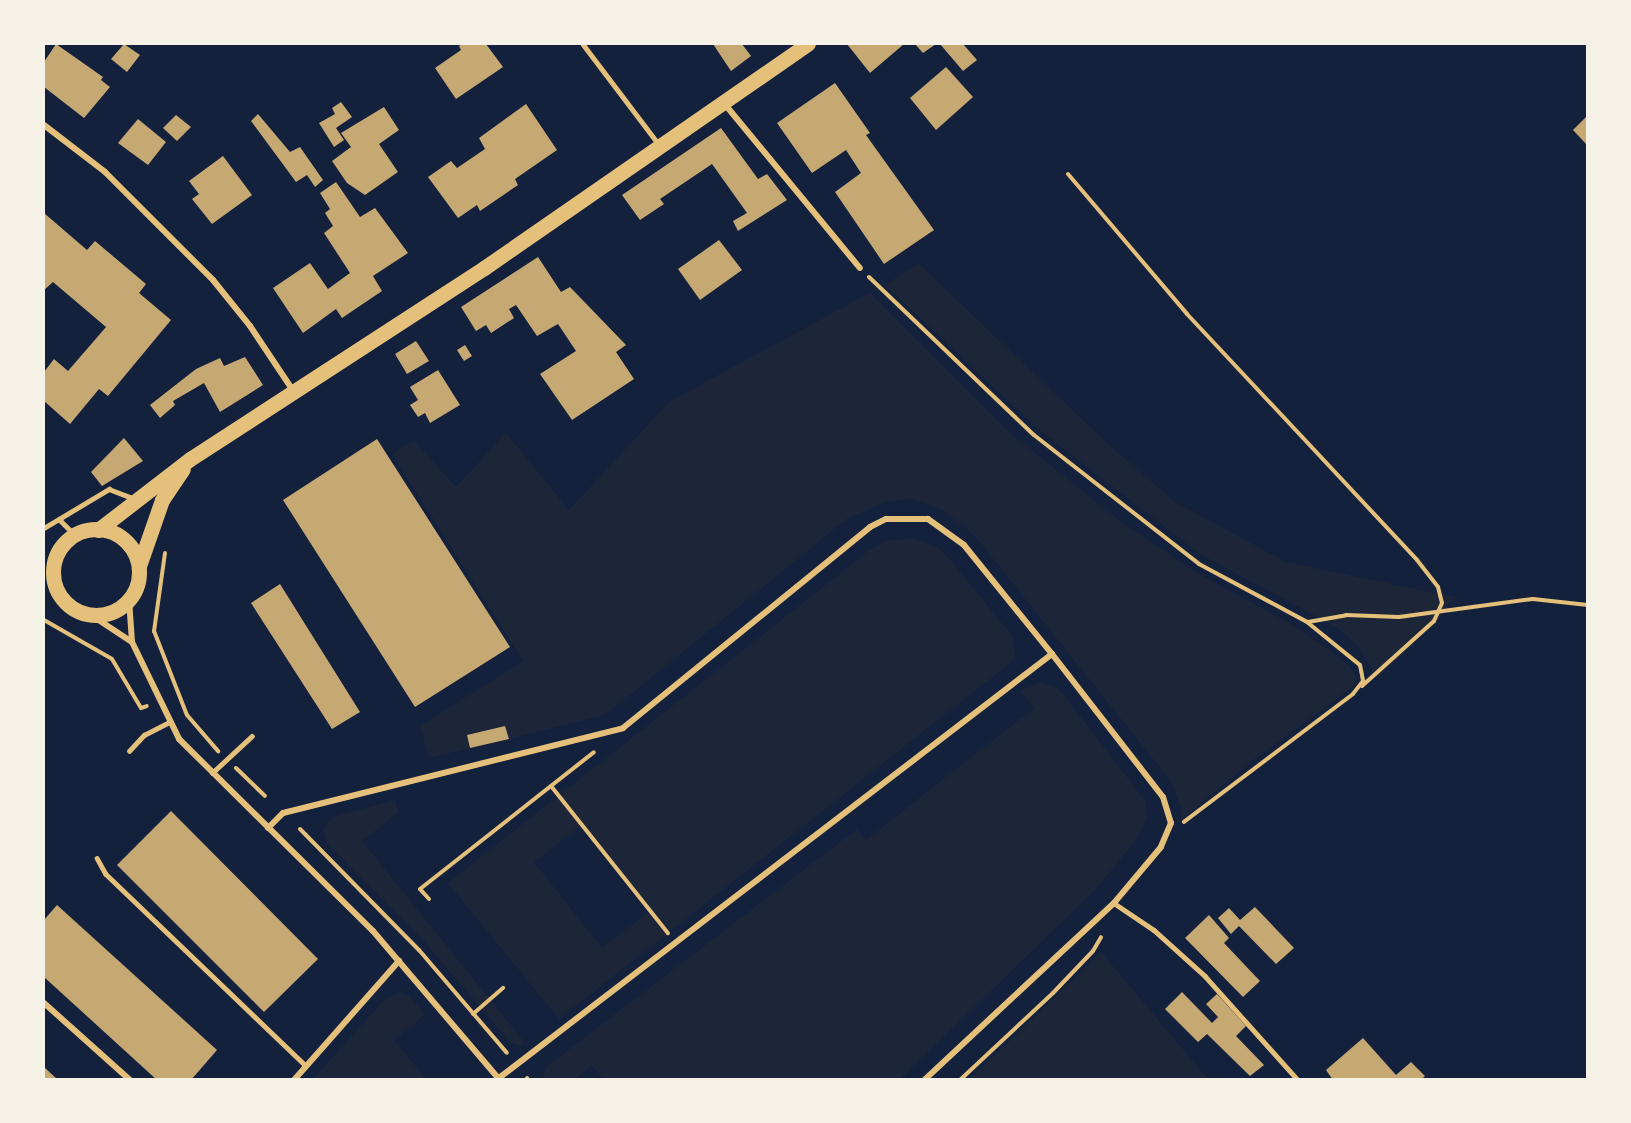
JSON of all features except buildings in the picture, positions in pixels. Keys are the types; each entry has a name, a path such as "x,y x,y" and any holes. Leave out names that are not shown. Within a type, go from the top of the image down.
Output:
{"main road":[{"path":"62,600 49,566 58,552 75,535 98,530 190,459 484,268 808,44"},
{"path":"139,566 162,500 190,459"},
{"path":"44,592 92,615 119,609 129,599 139,578 139,566 135,554 120,537 98,530"}],"street":[{"path":"723,102 860,268"},
{"path":"44,125 105,172 213,280 250,326 294,392"},
{"path":"268,828 283,813 623,728 870,527 886,519 928,519 954,535 1052,654 1163,797 1171,823 1161,846 1114,903 924,1080"},
{"path":"129,599 132,642 169,722 211,774 268,828 399,961 500,1079 1052,654"},
{"path":"92,615 132,642"},
{"path":"294,1080 399,961"},
{"path":"44,1003 130,1080"}],"lane":[{"path":"583,44 660,145"},
{"path":"44,528 109,489 134,500"},
{"path":"59,519 75,535"},
{"path":"129,751 144,735 169,722"},
{"path":"211,774 252,736"},
{"path":"96,858 106,874 306,1066"},
{"path":"1114,903 1154,930 1205,976 1298,1080"}],"path":[{"path":"1068,174 1187,314 1418,560 1438,587 1441,609 1409,645 1359,688 1236,779 1185,821 1161,846"},
{"path":"860,268 898,307 1034,435 1199,564 1307,622 1360,665 1364,674 1359,688"},
{"path":"165,547 165,574 154,612 154,631 187,715 226,759 265,796"},
{"path":"1307,622 1346,615 1399,617 1441,609 1533,599 1587,605"},
{"path":"44,620 112,659 141,708"},
{"path":"429,899 420,889 596,750"},
{"path":"551,786 676,943"},
{"path":"300,829 402,932 509,1056"},
{"path":"960,1080 1093,951 1114,903"},
{"path":"473,1014 503,988"}],"shaded area":[{"path":"918,263 1108,444 1175,502 1286,562 1454,597 1435,624 1377,678 1358,646 1338,628 1200,554 1037,428 885,285"},
{"path":"870,293 1010,433 1125,525 1194,571 1291,624 1328,649 1350,667 1357,679 1354,686 1248,764 1181,820 1181,807 1170,780 975,536 943,510 912,499 889,501 848,518 605,715 509,739 505,726 467,735 470,748 429,758 420,726 523,661 392,454 414,441 456,487 506,433 569,510 670,401"},
{"path":"912,538 936,546 947,556 1013,637 1015,659 559,1019 448,883 870,550 886,541","holes":["582,825 650,911 602,948 534,862"]},
{"path":"1040,682 1059,689 1146,802 1147,819 1135,841 1096,889 900,1079 604,1080 592,1065 575,1079 543,1079 546,1067 857,829 866,840 1034,708 1021,691"},
{"path":"395,800 398,813 362,841 525,1043 521,1046 511,1043 424,941 327,844 323,829 333,817"},
{"path":"1101,952 1208,1079 970,1079"},
{"path":"400,992 409,996 426,1014 394,1040 426,1079 313,1079 386,998"}]}
